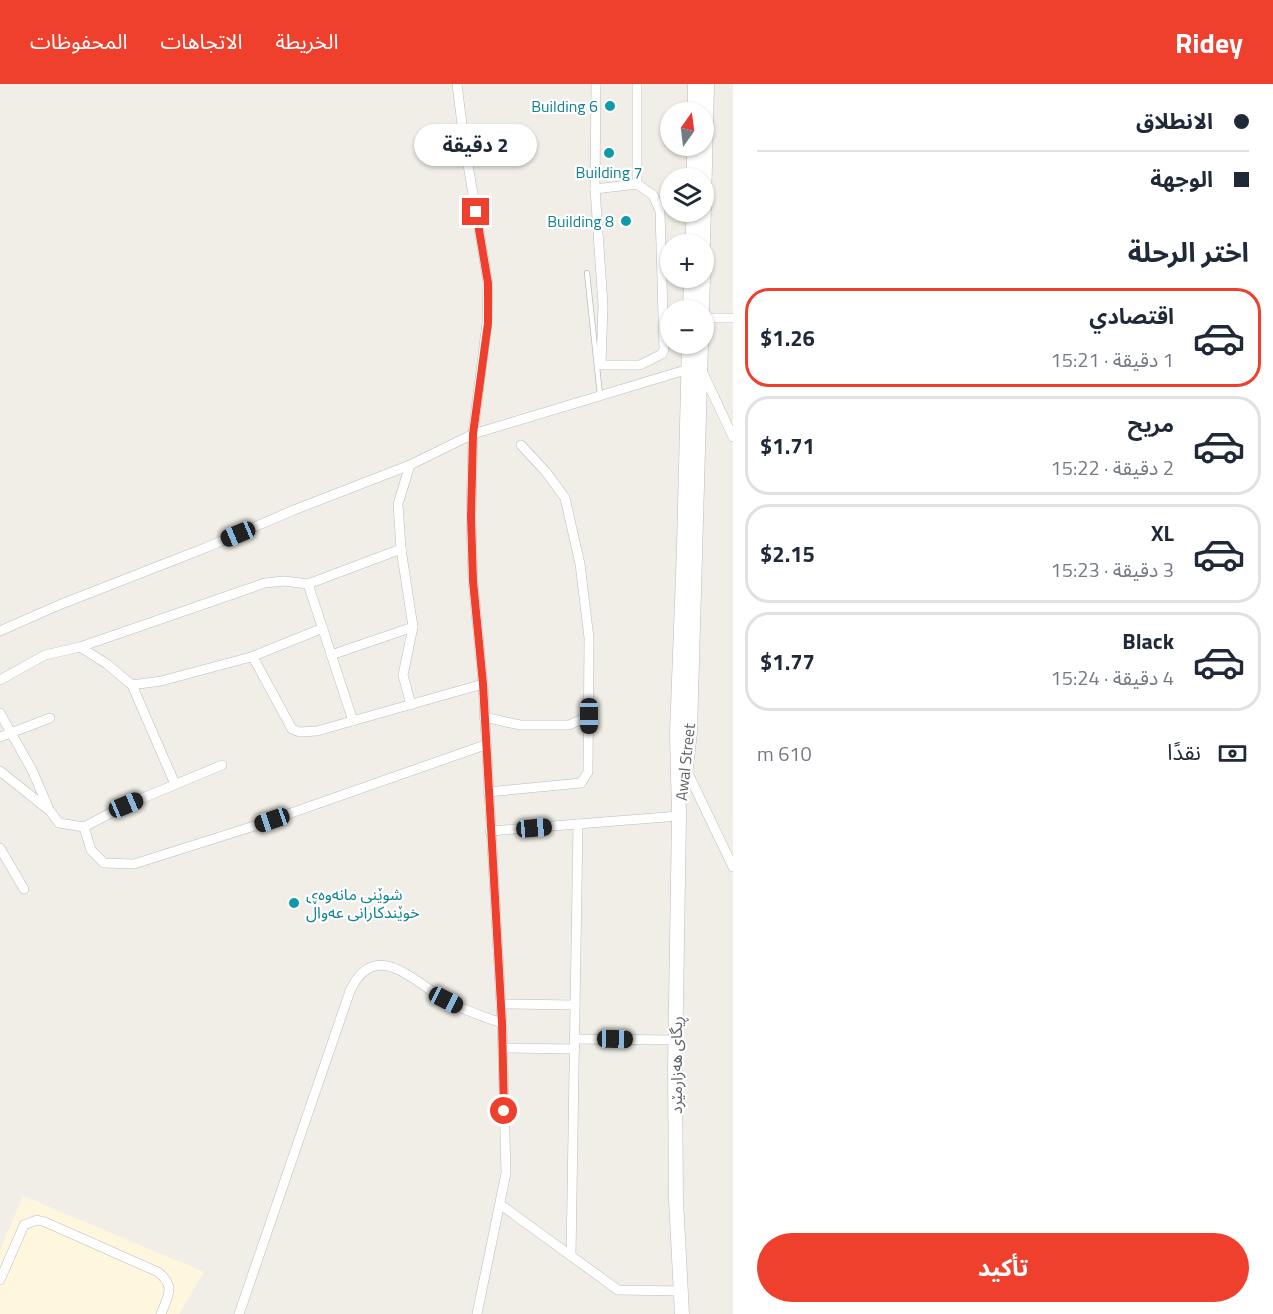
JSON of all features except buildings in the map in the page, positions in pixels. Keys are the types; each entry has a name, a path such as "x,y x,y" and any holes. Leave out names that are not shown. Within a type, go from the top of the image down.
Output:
{"main road":[{"path":"695,84 695,102"},
{"path":"703,234 707,84"},
{"name":"Awal Street","path":"679,816 690,732 696,560 694,368 690,354"},
{"name":"Awal Street","path":"679,816 677,733 684,548 694,368 698,354"},
{"name":"ڕیگای هەزارمێرد","path":"679,816 676,1200 682,1314"}],"street":[{"path":"457,84 464,141 488,283 488,323 473,434 471,517 473,581 483,684 501,1004 506,1173 477,1314"},
{"path":"595,189 637,184 653,195 660,212 664,349 662,354 640,365 601,365 603,305 595,189 596,84"},
{"path":"637,84 637,184"},
{"path":"714,318 733,318"},
{"path":"0,631 50,608 410,465 473,434 694,368 733,436"},
{"path":"488,792 581,783 588,772 589,638 580,564 565,498 546,472 521,445"},
{"path":"410,465 398,504 401,549 413,627 403,675 411,705"},
{"path":"0,680 45,655 80,647 265,583 284,581 308,584 401,549"},
{"path":"308,584 353,721"},
{"path":"331,656 413,627"},
{"path":"132,685 161,681 251,657 323,628"},
{"path":"80,647 107,664 132,685 175,784"},
{"path":"251,657 256,662 292,729 300,732 317,731 483,684"},
{"path":"0,713 32,770 50,811 59,823 84,827 126,805 222,765"},
{"path":"484,717 520,725 569,725 589,716"},
{"path":"0,737 50,718"},
{"path":"84,827 91,850 104,863 134,864 251,827 485,745"},
{"path":"686,769 733,867"},
{"path":"0,771 50,811"},
{"path":"490,831 679,816"},
{"path":"572,1256 578,824"},
{"path":"0,848 24,889"},
{"path":"238,1314 350,991 358,976 369,967 390,966 472,1014 502,1023"},
{"path":"501,1004 575,1005"},
{"path":"503,1048 676,1040"},
{"path":"501,1205 618,1290 681,1291"},
{"path":"0,1280 24,1225 37,1220 158,1272 169,1283 170,1291 161,1314"}],"lane":[{"path":"587,273 600,395"}],"shaded area":[{"path":"23,1196 204,1272 179,1314 0,1314 0,1250"}],"place":[{"name":"Building 6","path":"610,106"},
{"name":"Building 7","path":"609,153"},
{"name":"Building 8","path":"626,221"},
{"name":"شوێنی مانەوەی خوێندکارانی عەواڵ","path":"294,903"}],"route":[{"path":"476,212 488,283 488,323 473,434 471,517 473,581 483,684 502,1023 504,1111"}]}
